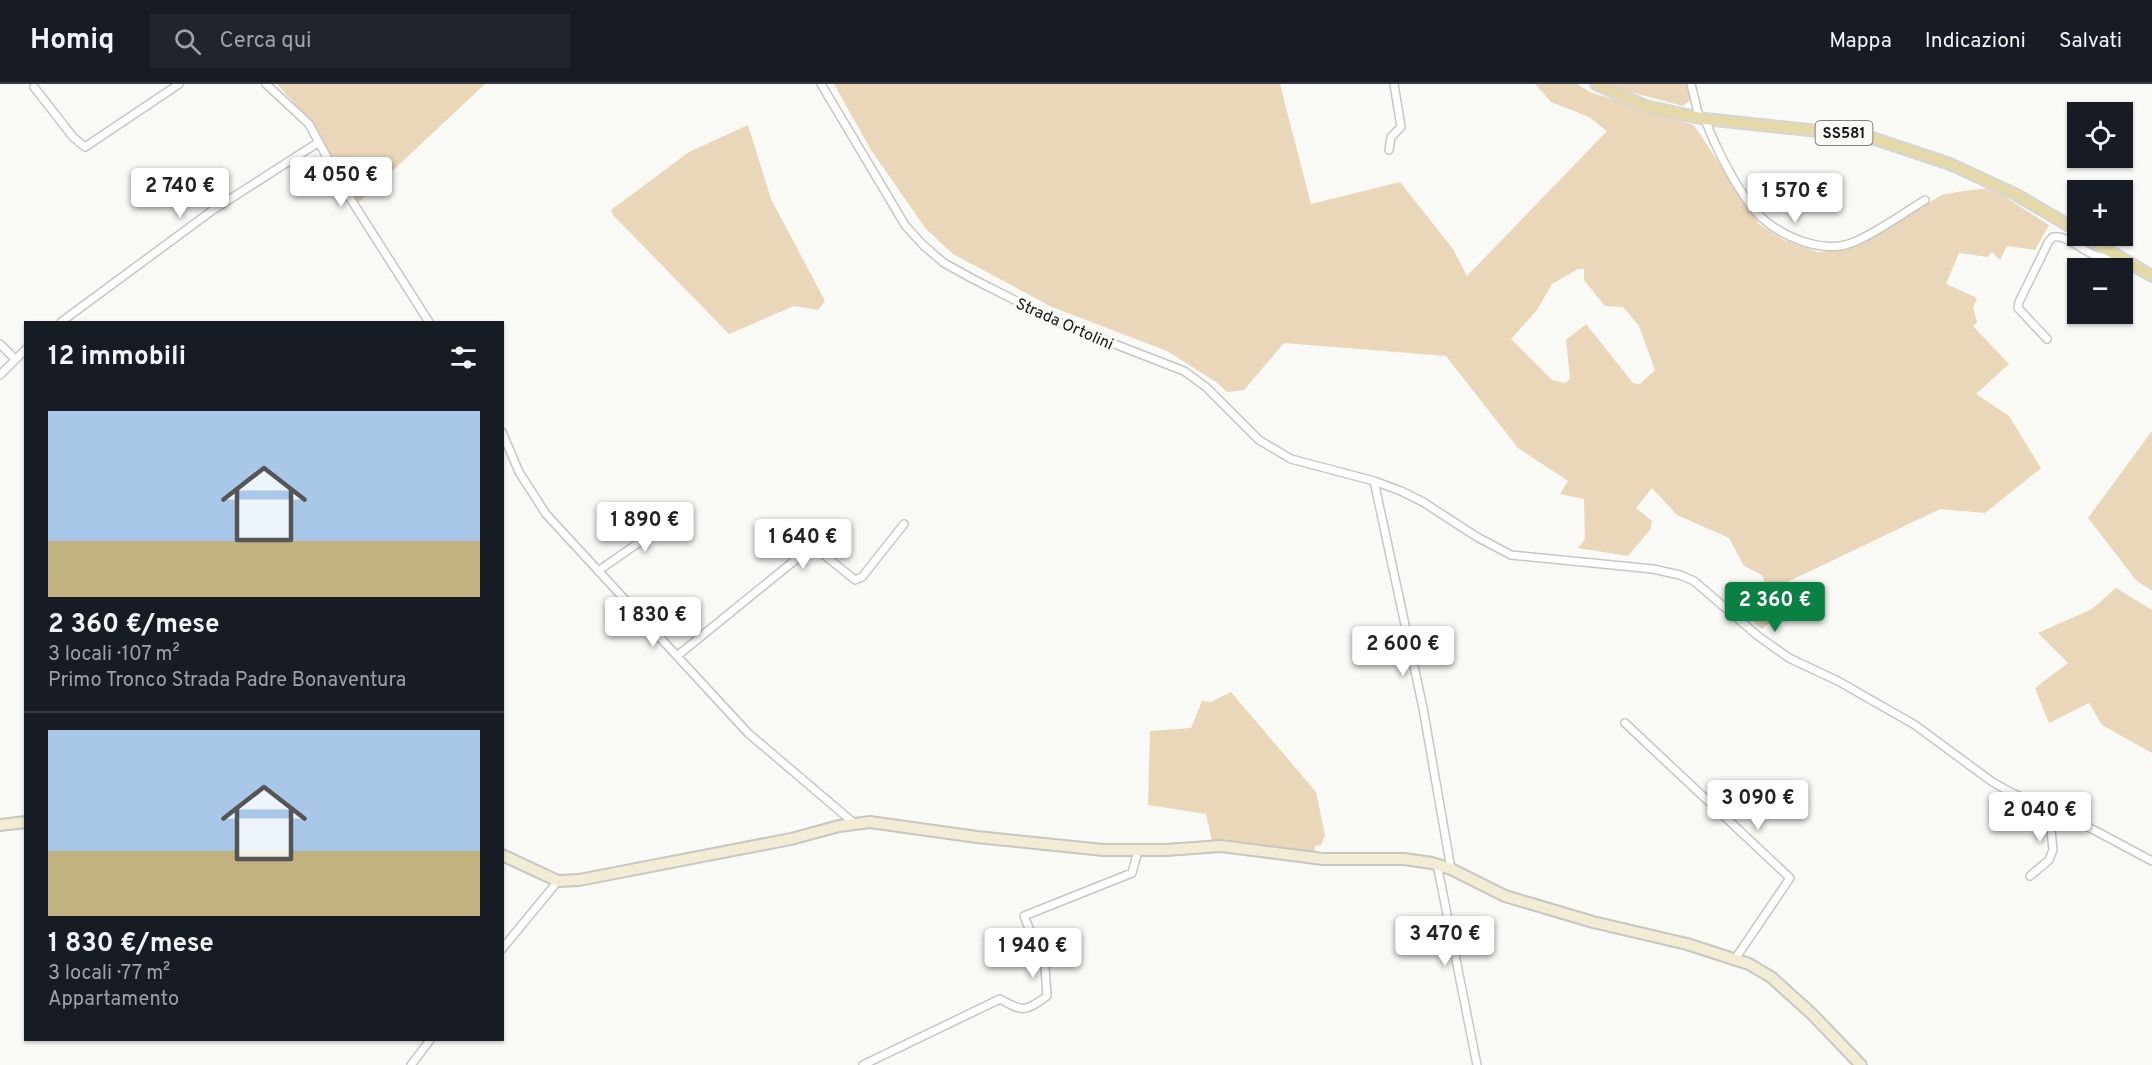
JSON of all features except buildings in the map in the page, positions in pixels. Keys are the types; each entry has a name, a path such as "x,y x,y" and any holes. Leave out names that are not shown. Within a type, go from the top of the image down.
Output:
{"main road":[{"name":"SS581","path":"1596,84 1645,106 1702,118 1866,136 1950,164 2015,194 2067,225"},
{"path":"2101,246 2152,276"},
{"path":"0,825 24,822"},
{"path":"504,856 558,881 579,880 870,822 1046,845 1138,851 1221,846 1323,859 1404,859 1437,864 1504,896 1593,922 1687,944 1749,964 1771,977 1826,1028 1861,1065"}],"street":[{"path":"34,87 73,137 85,147 179,84"},
{"path":"266,84 309,124 343,187 428,321"},
{"name":"Strada Ortolini","path":"821,84 905,225 944,263 1058,322 1184,371 1206,387 1259,440 1281,455 1311,466 1374,481 1424,502 1477,537 1511,555 1653,569 1680,575 1694,581 1758,636 1790,658 1839,681 1915,725 1991,781 2152,861"},
{"path":"1389,150 1391,137 1401,128 1394,84"},
{"path":"1692,84 1702,118 1753,209 1772,225 1797,240 1833,247 1853,242 1925,200"},
{"path":"62,321 213,210 319,142"},
{"path":"2047,339 2018,308 2049,241 2053,237 2064,237 2099,257 2108,258 2114,254"},
{"path":"0,344 14,358"},
{"path":"0,375 14,358 24,350"},
{"path":"504,437 519,472 546,514 748,733 855,824"},
{"path":"1374,481 1423,708 1451,869"},
{"path":"598,571 677,516"},
{"path":"677,656 810,548 817,549 855,580 862,577 904,524"},
{"path":"1625,723 1790,878 1735,959"},
{"path":"2030,876 2049,860 2053,850 2049,810"},
{"path":"863,1065 1000,999 1020,1010 1031,1008 1047,996 1045,967 1024,915 1132,873 1138,851"},
{"path":"1437,864 1477,1065"},
{"path":"504,947 558,881"},
{"path":"411,1065 429,1041"}],"shaded area":[{"path":"277,84 485,84 355,206 313,124"},
{"path":"834,84 1280,84 1311,204 1400,182 1453,249 1467,276 1607,131 1589,117 1551,102 1535,84 1577,84 1590,92 1694,125 1759,224 1784,240 1818,252 1851,248 1942,195 1991,188 2049,225 2035,250 2007,246 2000,260 1992,252 1988,257 1959,253 1946,284 1977,298 1973,308 1977,322 1973,326 2009,364 1976,394 2009,416 2041,468 1985,513 1940,509 1781,585 1785,610 1762,629 1724,595 1729,589 1765,583 1762,575 1744,566 1729,538 1677,515 1652,488 1636,508 1652,521 1650,530 1628,556 1578,548 1585,539 1584,499 1560,494 1568,481 1518,448 1446,356 1284,343 1244,390 1227,392 1216,382 1167,351 1052,307 953,254 926,229 871,150","holes":["1578,269 1584,269 1584,280 1605,306 1623,307 1639,326 1655,370 1640,384 1633,383 1586,324 1566,340 1570,379 1565,383 1552,380 1511,339 1537,310 1552,284"]},
{"path":"1608,84 1686,84 1690,100 1683,106"},
{"path":"748,125 771,199 825,301 818,310 794,306 729,334 613,215 611,210 689,152"},
{"path":"2152,431 2152,591 2136,580 2088,518"},
{"path":"2116,588 2152,610 2152,753 2102,725 2089,703 2049,723 2035,688 2068,663 2038,633 2092,609"},
{"path":"1231,692 1316,792 1325,835 1321,845 1315,846 1315,853 1212,841 1206,814 1148,805 1150,731 1191,728 1202,701 1211,702"}]}
